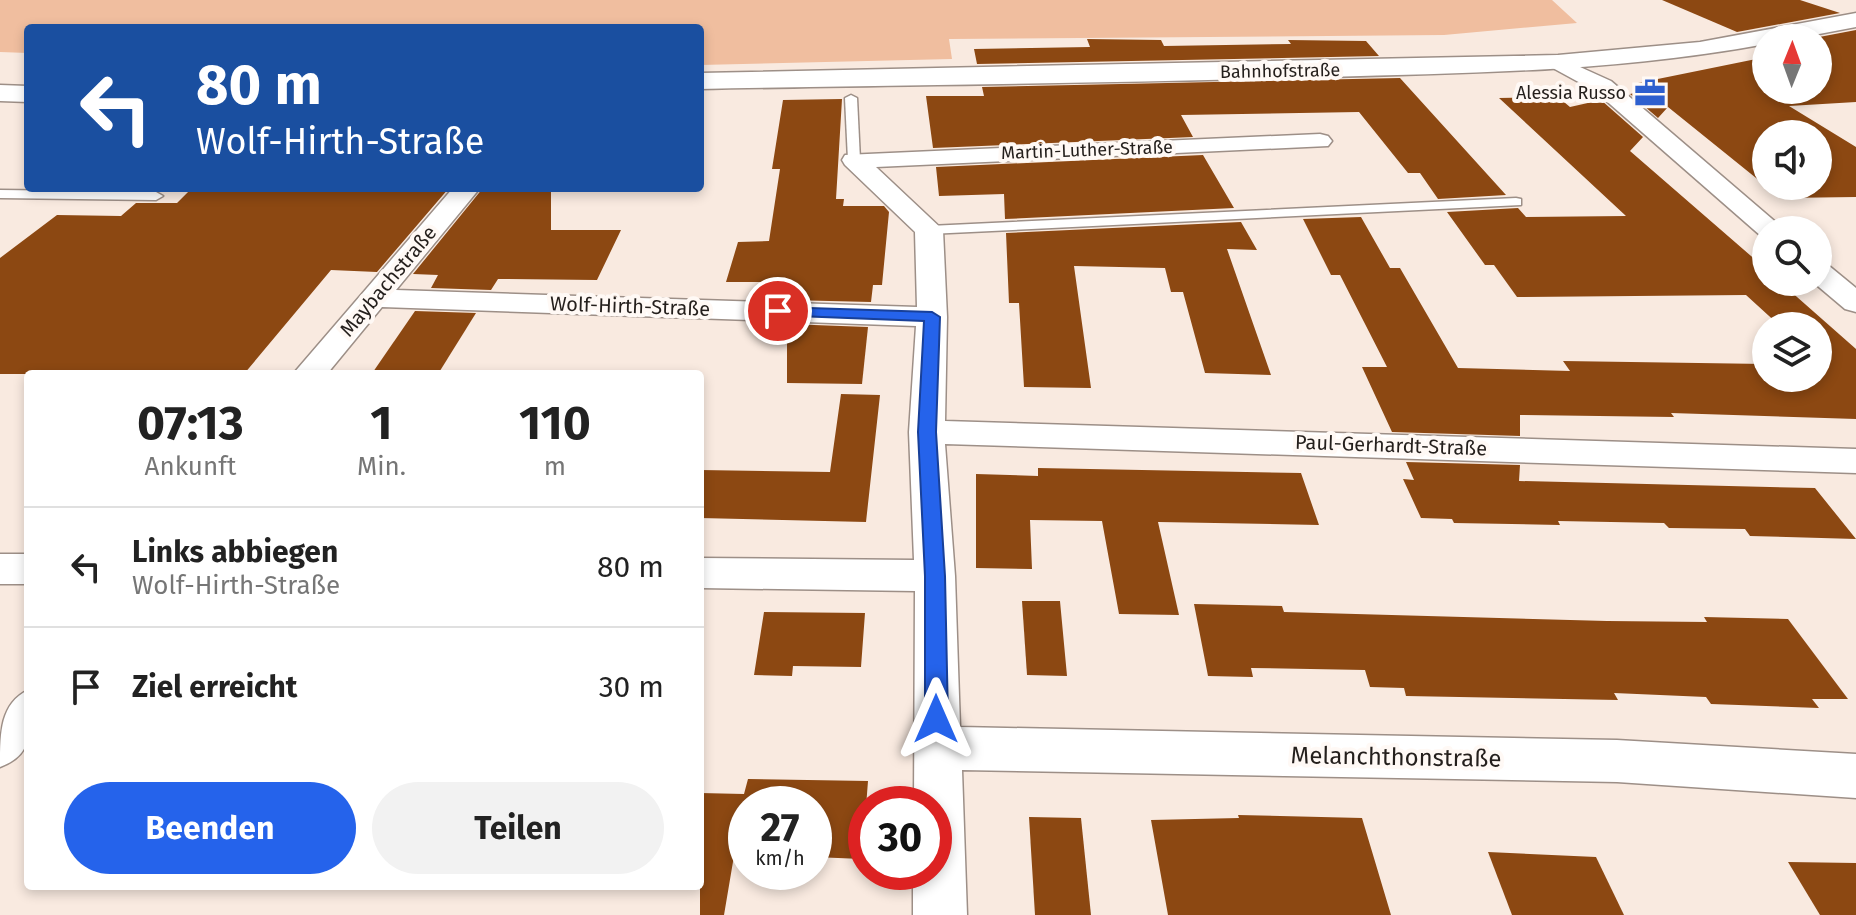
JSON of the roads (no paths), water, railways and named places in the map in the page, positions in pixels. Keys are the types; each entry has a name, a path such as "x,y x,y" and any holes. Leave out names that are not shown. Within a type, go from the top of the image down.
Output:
{"street":[{"name":"Bahnhofstraße","path":"704,81 1245,72 1558,63 1700,49 1856,20"},
{"path":"1558,63 1603,86 1755,216"},
{"path":"0,93 24,94"},
{"name":"Martin-Luther-Straße","path":"854,160 1320,141"},
{"path":"854,160 929,230 932,317 927,432 935,576 940,915"},
{"name":"Maybachstraße","path":"313,370 464,192"},
{"path":"1832,283 1856,303"},
{"name":"Wolf-Hirth-Straße","path":"376,298 932,317"},
{"name":"Paul-Gerhardt-Straße","path":"927,432 1856,461"},
{"path":"0,569 24,569"},
{"path":"704,573 935,576"},
{"path":"0,746 24,715"},
{"name":"Melanchthonstraße","path":"936,748 1617,761 1856,776"}],"lane":[{"path":"851,98 854,160"},
{"path":"0,194 156,196"},
{"path":"929,230 1516,202"}],"place":[{"name":"Alessia Russo","path":"1650,93"}]}
